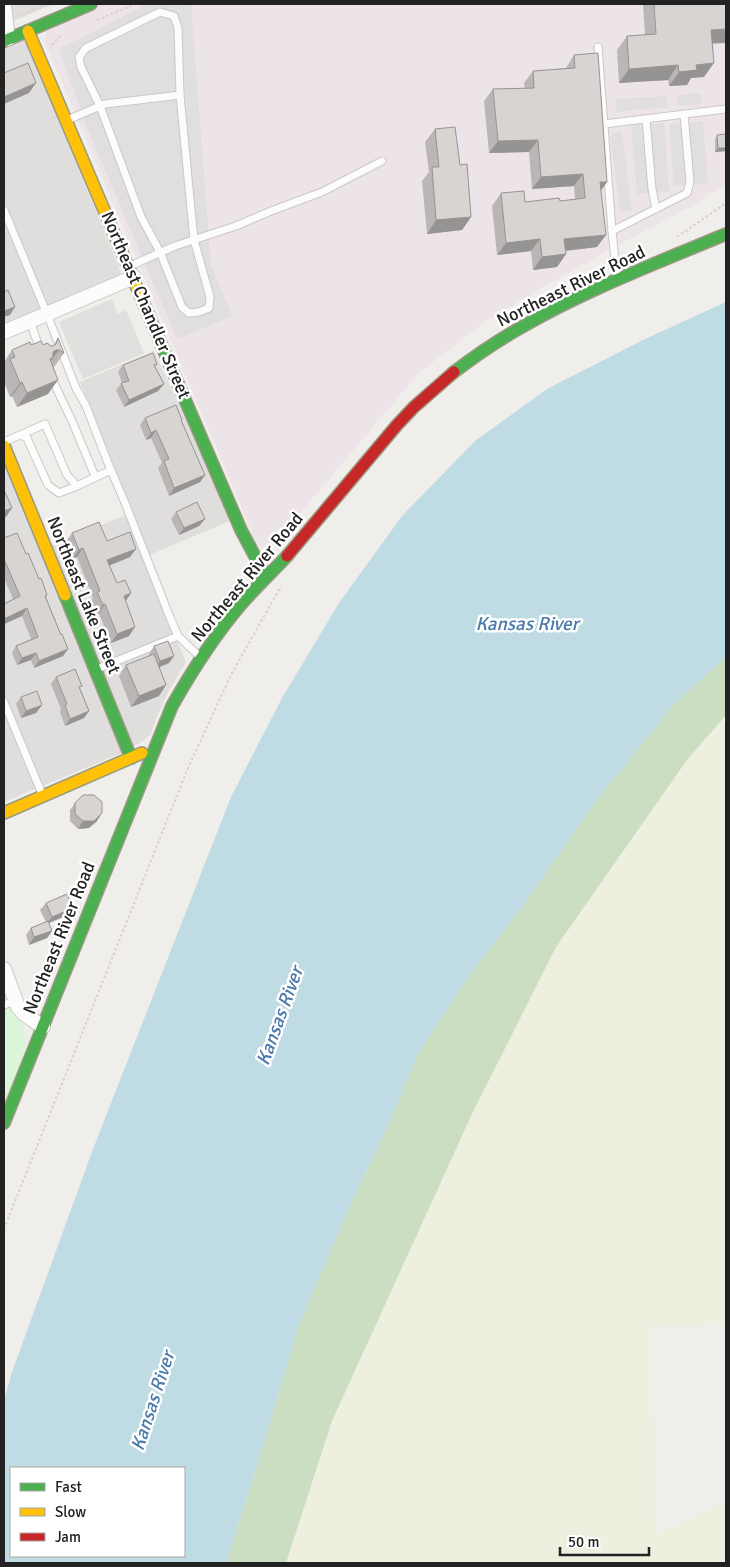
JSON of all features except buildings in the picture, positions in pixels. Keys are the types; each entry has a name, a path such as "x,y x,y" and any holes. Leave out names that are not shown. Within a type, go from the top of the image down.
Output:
{"street":[{"path":"4,5 6,40 89,4"},
{"name":"Northeast Chandler Street","path":"28,30 241,530 266,577"},
{"name":"Northeast River Road","path":"4,1122 172,706 183,685 218,635 375,450 415,407 466,363 521,326 548,312 726,234"},
{"path":"4,332 47,314 132,271"},
{"name":"Northeast Lake Street","path":"4,444 131,758"},
{"path":"4,813 154,748"},
{"path":"4,969 10,1002 43,1027"}],"lane":[{"path":"160,12 174,16 178,28 180,95 194,240 210,297 208,308 189,314 182,307 160,252 140,217 100,106 81,67 79,57 86,48 160,12"},
{"path":"598,47 612,231 618,281"},
{"path":"67,120 105,104 180,95"},
{"path":"604,124 726,109"},
{"path":"612,231 687,193 689,188 684,114"},
{"path":"646,119 652,196 656,209"},
{"path":"132,271 160,252 236,226 313,196 382,161"},
{"path":"4,210 76,388 86,406 178,636 201,658"},
{"path":"30,321 42,355"},
{"path":"48,369 95,476"},
{"path":"4,444 45,424 67,475 77,486"},
{"path":"21,435 27,438 48,485 60,493 111,470"},
{"path":"95,670 178,636"},
{"path":"4,702 43,796"}],"path":[{"path":"16,17 47,4"},
{"path":"672,240 726,203"},
{"path":"4,1229 188,768 231,676 284,581"}],"shaded area":[{"path":"4,4 54,4 4,25"},
{"path":"102,4 726,4 726,183 690,207 605,252 487,320 418,374 269,550 262,548 256,542 45,42 46,32 52,25"},
{"path":"146,4 191,4 211,265 232,316 177,339 85,123 59,49"},
{"path":"25,39 121,272 118,276 4,325 4,49"},
{"path":"701,93 703,104 678,106 677,95"},
{"path":"666,96 668,107 616,112 615,99"},
{"path":"703,121 708,183 674,186 669,124"},
{"path":"664,123 669,191 637,194 631,126"},
{"path":"622,132 632,210 620,211 610,134"},
{"path":"112,299 118,314 126,310 144,353 83,379 59,322"},
{"path":"154,351 232,520 142,558 186,662 168,692 151,734 143,741 117,755 4,802 4,464 41,550 133,512 80,382"}],"green space":[{"path":"726,657 726,715 687,760 556,947 472,1114 332,1421 286,1563 226,1563 298,1327 352,1201 388,1126 417,1056 464,983 525,903 593,805 675,703"},
{"path":"726,715 726,1324 651,1327 655,1535 726,1502 726,1563 286,1563 332,1421 472,1114 556,947 687,760"},
{"path":"4,979 20,1017 25,1038 25,1048 20,1070 4,1107"}],"water":[{"name":"Kansas River","path":"726,302 726,657 675,703 593,805 525,903 464,983 417,1056 388,1126 352,1201 298,1327 226,1563 4,1563 4,1400 12,1372 93,1149 231,797 282,698 339,603 402,516 475,441 547,389 643,340"}],"traffic: fast":[{"path":"4,41 91,4"},
{"path":"454,372 503,338 570,301 726,234"},
{"path":"149,316 241,530 266,577"},
{"path":"4,1123 172,706 214,639 249,595 287,556"},
{"path":"65,595 131,758"}],"traffic: slow":[{"path":"28,31 149,316"},
{"path":"4,446 65,595"},
{"path":"4,813 142,753"}],"traffic: jam":[{"path":"287,556 397,425 414,407 454,372"}]}
